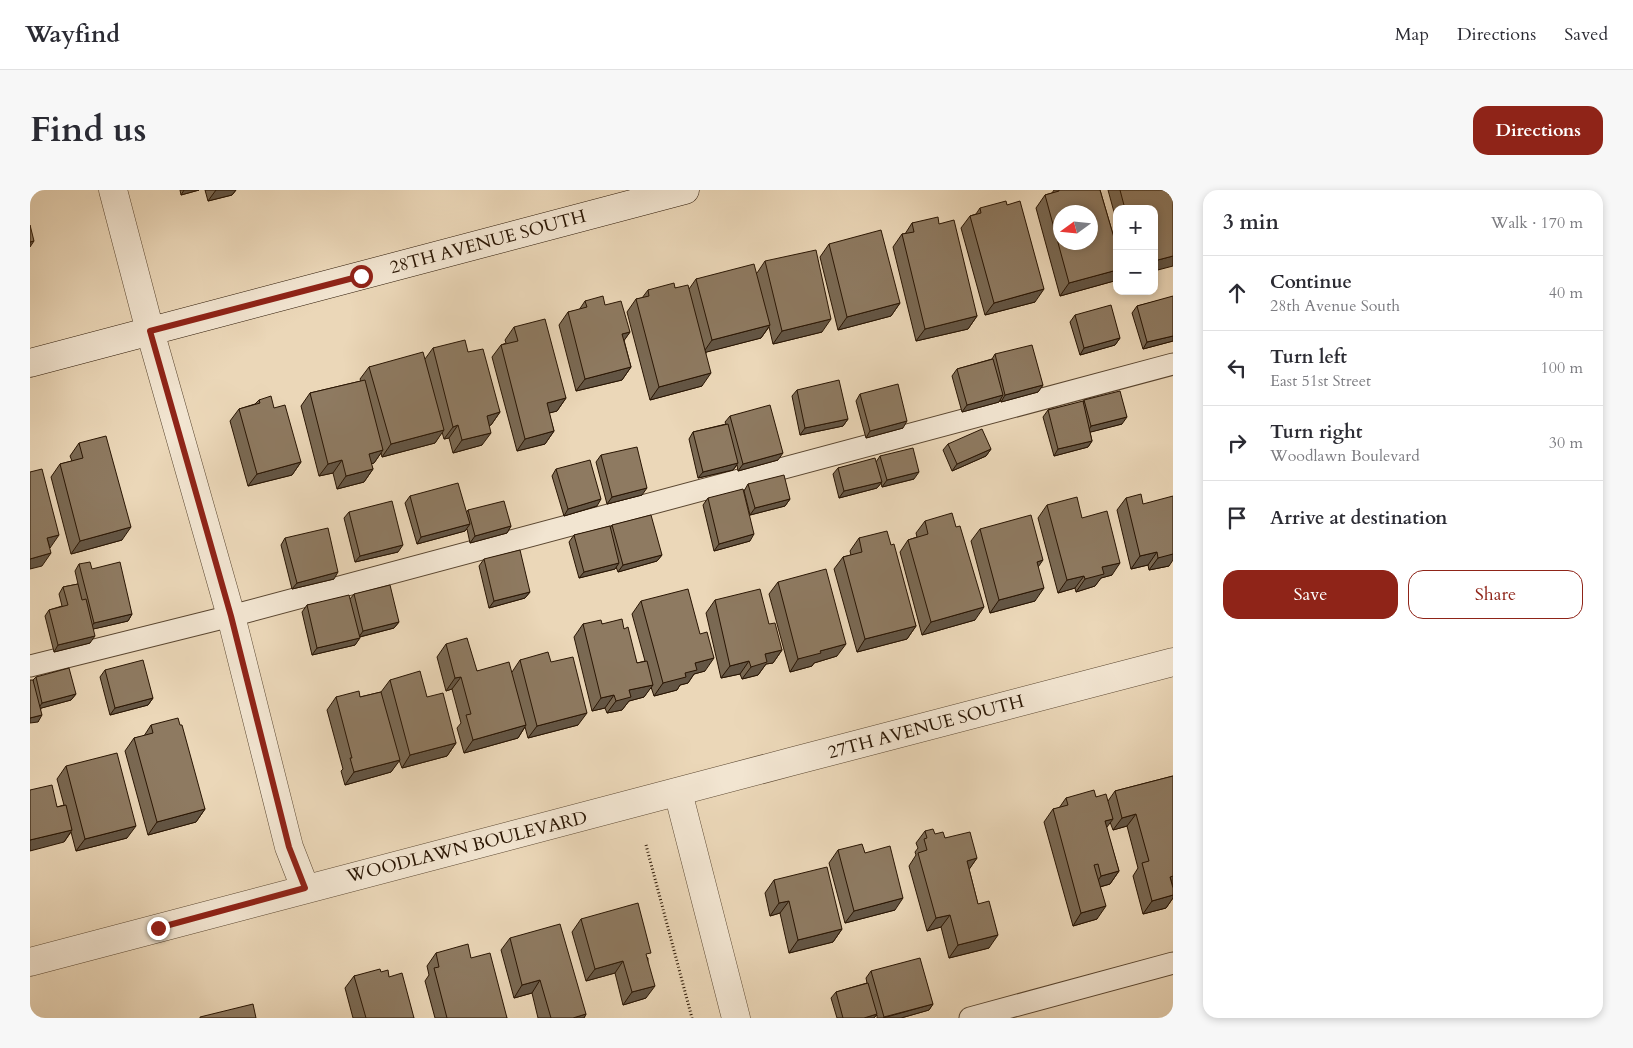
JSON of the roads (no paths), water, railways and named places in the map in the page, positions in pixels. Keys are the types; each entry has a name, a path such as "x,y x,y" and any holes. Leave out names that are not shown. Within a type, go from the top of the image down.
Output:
{"street":[{"path":"114,190 150,331 231,616 289,847 305,888"},
{"name":"28TH AVENUE SOUTH","path":"30,363 685,190"},
{"name":"27TH AVENUE SOUTH","path":"678,792 1173,662"},
{"path":"678,792 736,1018"},
{"name":"WOODLAWN BOULEVARD","path":"30,962 305,888 678,792"}],"lane":[{"path":"30,666 231,616 1173,364"},
{"path":"970,1018 1173,963"}]}
